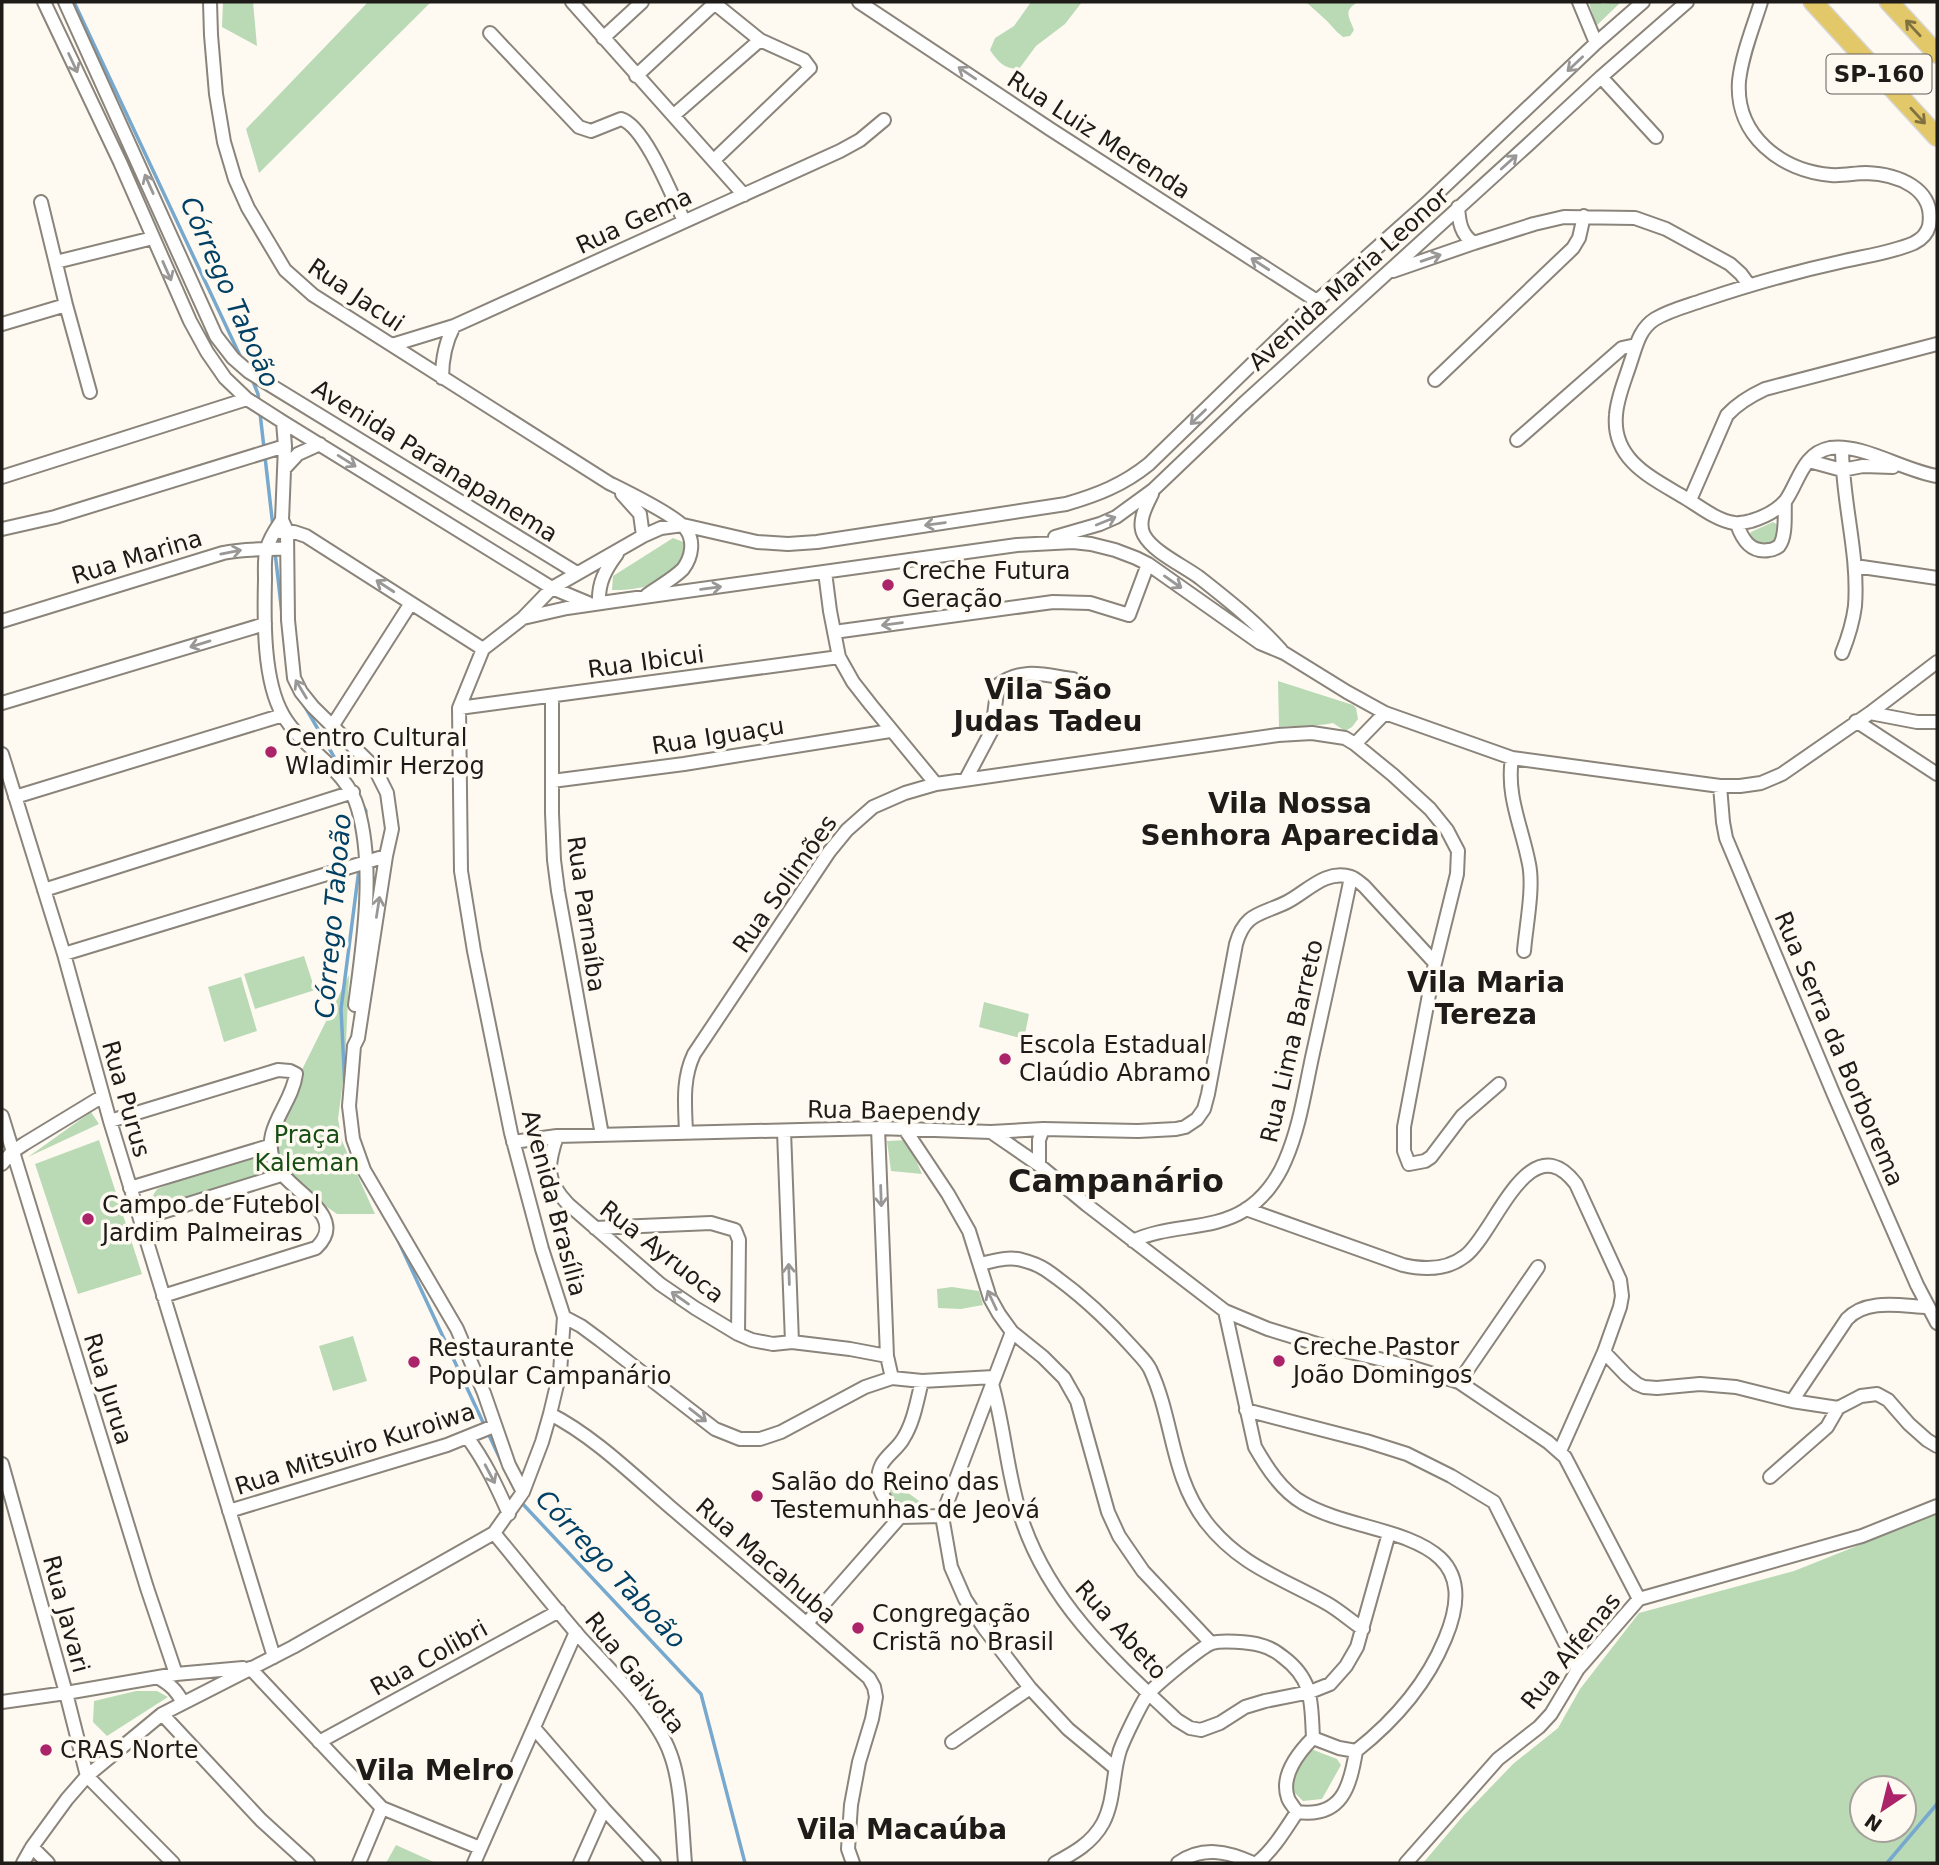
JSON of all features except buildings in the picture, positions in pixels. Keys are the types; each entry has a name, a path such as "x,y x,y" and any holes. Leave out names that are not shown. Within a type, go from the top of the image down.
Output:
{"highway":[{"name":"SP-160","path":"1889,2 1937,54"},
{"name":"SP-160","path":"1817,7 1937,137"}],"street":[{"name":"Avenida Paranapanema","path":"44,2 120,162 190,321 225,378 247,399 552,588 596,604"},
{"name":"Avenida Paranapanema","path":"65,2 216,336 233,358 249,372 577,573"},
{"name":"Rua Jacui","path":"210,2 216,94 224,142 235,179 248,208 285,270 313,295 442,378 609,483 683,525"},
{"path":"572,2 744,195"},
{"path":"603,38 642,2"},
{"path":"636,76 714,2 760,40 809,66 810,71 714,160"},
{"name":"Rua Luiz Merenda","path":"859,2 1317,302"},
{"path":"1579,2 1596,43"},
{"name":"Avenida Maria Leonor","path":"683,525 757,542 817,542 1066,504 1119,485 1149,464 1317,302 1643,2"},
{"name":"Avenida Maria Leonor","path":"1017,545 1100,524 1116,517 1153,490 1458,207 1687,2"},
{"path":"1761,2 1743,57 1739,82 1740,100 1751,133 1779,159 1809,172 1833,175 1865,173 1904,181 1924,197 1930,214 1927,230 1923,238 1915,242 1870,256 1749,285 1672,310 1652,320 1642,330 1636,345 1615,416 1620,444 1626,455 1641,470 1706,511 1737,524 1763,517 1785,501"},
{"path":"490,33 579,127 591,131 621,119 628,122 651,154 684,221"},
{"path":"674,115 760,40"},
{"path":"1601,77 1656,137"},
{"name":"Rua Gema","path":"392,345 454,326 744,195 850,146 884,120"},
{"path":"41,202 90,392"},
{"path":"1458,207 1458,220 1462,230 1474,243"},
{"path":"1388,273 1534,224 1564,217 1584,216 1635,218 1666,229 1730,264 1749,285"},
{"path":"1435,380 1573,248 1579,238 1584,216"},
{"path":"55,262 153,238"},
{"path":"2,324 66,305"},
{"path":"442,378 445,348 454,326"},
{"path":"1690,500 1727,415 1750,396 1765,389 1937,344"},
{"path":"1517,440 1622,348 1636,345"},
{"path":"1225,390 1242,405"},
{"path":"2,477 247,399"},
{"path":"283,422 285,446 281,528 287,548 288,620 294,678 300,692 313,707 374,767 387,793 392,829 358,1038 354,1046 349,1106 353,1139 364,1170 457,1329 484,1393 509,1465 523,1492"},
{"path":"284,469 298,454 320,444"},
{"path":"2,529 55,517 285,446"},
{"path":"1737,524 1748,546 1764,551 1773,550 1779,545 1782,539 1785,501 1803,467 1820,451 1842,448 1937,475"},
{"path":"1842,448 1842,470 1855,566 1853,619 1842,653"},
{"path":"1809,461 1842,470 1863,466 1904,467"},
{"name":"Rua Jacui","path":"609,483 635,507 643,536"},
{"path":"1153,490 1142,520 1144,536 1229,602 1266,633 1284,653"},
{"path":"281,528 306,536 483,649 523,618 552,588 643,536 661,528 683,525 692,544 688,562 678,573 643,597"},
{"path":"281,528 265,550 265,625 271,687 283,715 352,792 359,811 367,863 360,966 351,1041 354,1046"},
{"path":"523,618 643,597 1017,545 1059,542 1091,544 1115,550 1148,564 1259,643 1284,653 1385,713 1512,758 1720,786 1761,783 1782,774 1937,662"},
{"name":"Rua Marina","path":"2,621 223,553 287,548"},
{"path":"596,604 599,586 607,567 619,551"},
{"path":"834,632 1054,601 1090,604 1129,615 1148,564"},
{"path":"1855,566 1937,578"},
{"path":"825,572 839,656 853,682 936,784"},
{"path":"332,725 411,603"},
{"path":"2,703 265,625"},
{"name":"Avenida Brasília","path":"23,1863 67,1799 87,1776 162,1714 274,1657 494,1533 523,1492 542,1442 560,1372 564,1317 513,1142 474,951 461,871 459,708 483,649"},
{"name":"Rua Ibicui","path":"459,708 839,656"},
{"path":"966,779 992,730 998,685 1010,677 1029,673 1073,680"},
{"name":"Rua Parnaíba","path":"552,696 554,860 601,1135"},
{"path":"1385,713 1355,744 1430,809 1447,830 1458,851 1457,874 1435,963 1404,1127 1404,1152 1409,1164 1425,1161 1430,1157 1462,1116 1499,1084"},
{"path":"1870,713 1917,722 1937,722"},
{"path":"15,797 283,715"},
{"path":"1856,721 1937,774"},
{"name":"Rua Iguaçu","path":"552,781 684,764 891,731"},
{"name":"Rua Solimões","path":"686,1132 685,1082 694,1054 829,852 853,824 873,807 905,793 936,784 1155,751 1296,733 1333,735 1355,744"},
{"name":"Rua Purus","path":"2,754 64,954 130,1188 274,1657"},
{"path":"1512,758 1510,793 1530,867 1524,951"},
{"name":"Rua Serra da Borborema","path":"1720,786 1727,838 1777,962 1937,1323"},
{"path":"44,890 352,792"},
{"path":"64,954 386,856"},
{"path":"991,1132 1043,1129 1147,1131 1185,1127 1197,1119 1204,1109 1208,1094 1236,944 1242,926 1248,920 1289,901 1328,877 1351,877 1364,886 1435,963"},
{"name":"Rua Lima Barreto","path":"1133,1241 1160,1231 1218,1221 1246,1209 1277,1177 1296,1133 1351,877"},
{"path":"110,1121 278,1070 296,1074 295,1086 274,1125 269,1146 282,1175 323,1212 327,1227 323,1241 316,1248 163,1296"},
{"path":"2,1164 12,1152 103,1096"},
{"name":"Rua Jurua","path":"2,1116 176,1674"},
{"path":"878,1128 887,1356 891,1378"},
{"name":"Rua Baependy","path":"513,1142 557,1136 686,1132 878,1128 991,1132 1039,1164 1133,1241 1225,1311 1268,1329 1317,1344 1404,1365 1459,1382 1560,1451 1601,1522 1639,1599"},
{"path":"904,1128 969,1231 990,1298 1012,1332 1044,1357 1064,1378 1077,1401 1108,1512 1119,1536 1143,1571 1211,1643"},
{"path":"1039,1164 1039,1140 1043,1129"},
{"path":"784,1131 792,1342"},
{"name":"Rua Ayruoca","path":"557,1136 549,1167 556,1192 660,1284 695,1308 752,1340 773,1344 792,1342 887,1356"},
{"path":"130,1188 269,1146"},
{"path":"1246,1209 1403,1265 1430,1269 1457,1262 1468,1254 1531,1170 1546,1166 1561,1169 1570,1175 1620,1280 1622,1296 1604,1352 1560,1451"},
{"path":"140,1219 282,1175"},
{"path":"595,1228 711,1223 735,1230 739,1240 738,1334"},
{"path":"980,1264 1001,1259 1020,1259 1044,1268 1118,1331 1149,1366 1164,1407 1177,1467 1188,1493 1205,1521 1227,1546 1253,1566 1331,1605 1363,1629"},
{"path":"1459,1382 1538,1267"},
{"path":"1792,1401 1854,1311 1876,1305 1928,1307"},
{"path":"1225,1311 1255,1447 1284,1488 1318,1511 1389,1533 1429,1549 1447,1565 1454,1581 1456,1597 1453,1620 1422,1682 1392,1720 1356,1751 1348,1790 1338,1802 1326,1810 1297,1812"},
{"path":"564,1317 600,1340 715,1429 740,1440 760,1440 781,1432 865,1387 891,1378 993,1381"},
{"path":"1012,1332 942,1516 951,1567 965,1599 1030,1688 1068,1729 1115,1768"},
{"path":"1604,1352 1626,1375 1644,1387 1714,1384 1838,1408"},
{"path":"900,1517 879,1490 878,1477 882,1463 903,1439 912,1419 922,1381"},
{"name":"Rua Abeto","path":"993,1381 1021,1519 1040,1564 1066,1606 1148,1694 1177,1720 1190,1728 1201,1730 1220,1723 1245,1707 1310,1692"},
{"path":"1770,1477 1827,1427 1838,1408 1870,1393 1888,1400 1909,1424 1937,1446"},
{"path":"1246,1410 1407,1454 1494,1502 1578,1669"},
{"name":"Rua Macahuba","path":"550,1413 617,1461 869,1678 876,1697 851,1805 848,1849 853,1863"},
{"name":"Rua Mitsuiro Kuroiwa","path":"229,1511 447,1445 494,1426"},
{"path":"467,1437 487,1468 509,1514"},
{"name":"Rua Javari","path":"2,1465 87,1776"},
{"name":"Rua Alfenas","path":"1406,1863 1498,1759 1539,1727 1551,1714 1578,1669 1639,1599 1863,1536 1937,1506"},
{"path":"807,1623 900,1517 942,1516"},
{"name":"Rua Gaivota","path":"494,1533 632,1695 669,1749 676,1769 685,1863"},
{"path":"1310,1692 1331,1684 1357,1647 1389,1533"},
{"name":"Rua Colibri","path":"320,1742 559,1611"},
{"path":"474,1863 576,1632"},
{"path":"1055,1863 1081,1849 1103,1822 1113,1795 1115,1768 1121,1748 1148,1694 1211,1643 1259,1644 1296,1666 1310,1692 1313,1738 1302,1749 1291,1767 1286,1783 1288,1798 1297,1812"},
{"path":"250,1668 382,1808 480,1847"},
{"name":"Avenida Brasília","path":"2,1702 176,1674 250,1668"},
{"path":"159,1678 176,1690 183,1703"},
{"path":"952,1742 1030,1688"},
{"path":"162,1714 261,1820 308,1863"},
{"path":"534,1728 654,1863"},
{"path":"1313,1738 1356,1751"},
{"path":"87,1776 173,1863"},
{"path":"359,1863 382,1808"},
{"path":"582,1861 604,1809"},
{"path":"1178,1863 1185,1858 1211,1851 1234,1854 1255,1863 1267,1855 1297,1812"},
{"path":"32,1847 48,1863"},
{"path":"841,1863 848,1849"}],"green space":[{"path":"223,2 253,2 257,46 222,27"},
{"path":"368,2 431,2 259,173 246,129"},
{"path":"1031,2 1082,2 1065,24 1036,46 1019,69 1009,68 990,50 995,38 1014,26"},
{"path":"1306,2 1358,2 1349,12 1354,30 1350,36 1343,37"},
{"path":"1589,2 1602,4 1621,2 1596,26"},
{"path":"1773,522 1780,526 1776,543 1766,548 1747,540 1751,532"},
{"path":"673,538 686,543 679,567 671,575 649,586 612,590 613,576"},
{"path":"1278,681 1353,705 1358,719 1345,731 1333,723 1279,727"},
{"path":"304,956 315,990 255,1009 244,974"},
{"name":"Praça Kaleman","path":"349,975 345,1066 338,1119 342,1141 375,1214 337,1214 281,1175 157,1206 152,1197 157,1189 269,1146 279,1116"},
{"path":"241,977 257,1031 224,1042 208,987"},
{"path":"984,1002 1029,1014 1024,1039 979,1027"},
{"path":"91,1112 99,1124 28,1157"},
{"name":"Campo de Futebol Jardim Palmeiras","path":"99,1140 142,1274 78,1294 35,1164"},
{"path":"907,1140 922,1174 891,1171 887,1141"},
{"path":"952,1287 979,1291 983,1305 961,1309 938,1308 937,1289"},
{"path":"353,1336 367,1381 333,1391 319,1346"},
{"path":"886,1477 929,1508 903,1513 888,1493"},
{"path":"1937,1514 1937,1863 1423,1863 1513,1764 1558,1728 1580,1689 1639,1613 1794,1571"},
{"path":"136,1691 157,1691 168,1697 107,1736 93,1722 94,1701"},
{"path":"1311,1749 1337,1759 1341,1765 1322,1799 1303,1801 1290,1788 1299,1763"},
{"path":"396,1845 436,1863 386,1863"}],"waterway":[{"name":"Córrego Taboão","path":"74,2 242,360"},
{"name":"Córrego Taboão","path":"252,379 259,402"},
{"name":"Córrego Taboão","path":"260,413 273,527"},
{"name":"Córrego Taboão","path":"275,552 282,614"},
{"name":"Córrego Taboão","path":"304,705 344,774"},
{"name":"Córrego Taboão","path":"362,804 366,811 365,820"},
{"name":"Córrego Taboão","path":"345,1088 341,1009 359,869"},
{"name":"Córrego Taboão","path":"397,1238 502,1463"},
{"name":"Córrego Taboão","path":"520,1501 701,1694 745,1863"},
{"path":"1887,1863 1937,1804"}],"place":[{"name":"Creche Futura Geração","path":"888,585"},
{"name":"Centro Cultural Wladimir Herzog","path":"271,752"},
{"name":"Escola Estadual Claúdio Abramo","path":"1005,1059"},
{"name":"Campo de Futebol Jardim Palmeiras","path":"88,1219"},
{"name":"Creche Pastor João Domingos","path":"1279,1361"},
{"name":"Restaurante Popular Campanário","path":"414,1362"},
{"name":"Salão do Reino das Testemunhas de Jeová","path":"757,1496"},
{"name":"Congregação Cristã no Brasil","path":"858,1628"},
{"name":"CRAS Norte","path":"46,1750"}],"district":[{"name":"Vila São Judas Tadeu","path":"1048,705"},
{"name":"Vila Nossa Senhora Aparecida","path":"1290,819"},
{"name":"Vila Maria Tereza","path":"1486,998"},
{"name":"Campanário","path":"1116,1181"},
{"name":"Vila Melro","path":"435,1770"},
{"name":"Vila Macaúba","path":"902,1829"}]}
